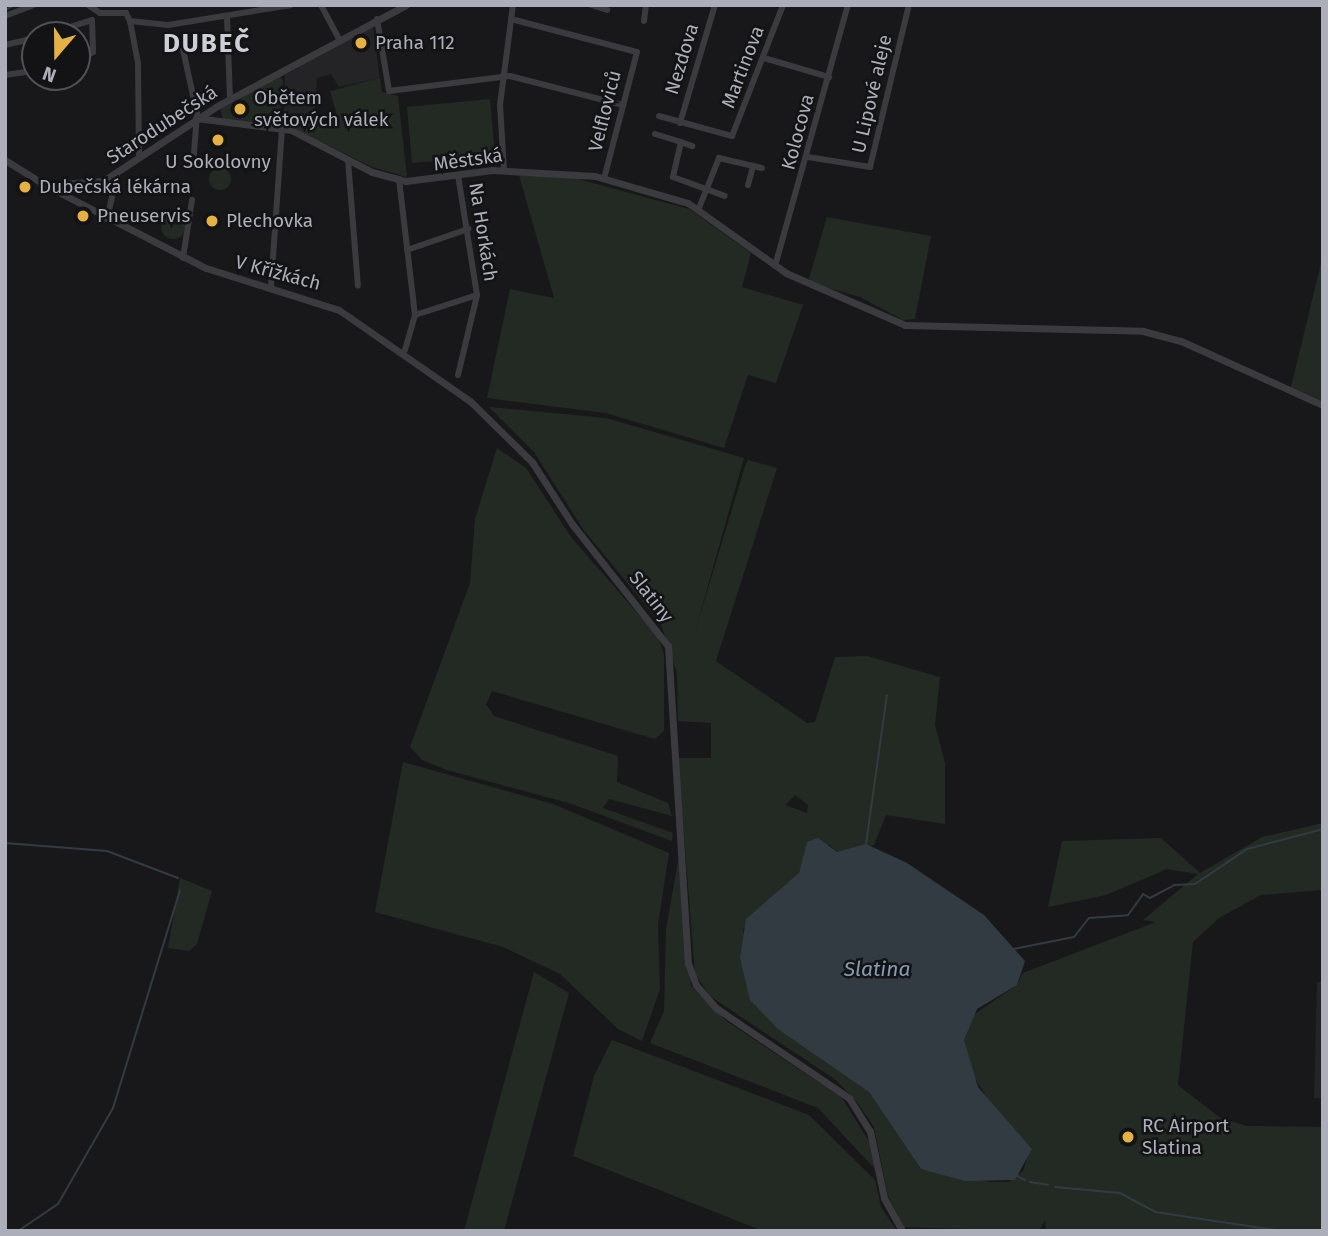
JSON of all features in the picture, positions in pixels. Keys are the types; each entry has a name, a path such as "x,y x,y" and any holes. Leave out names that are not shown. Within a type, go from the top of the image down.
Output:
{"street":[{"path":"5,16 33,5"},
{"path":"88,5 130,18 168,25 291,5"},
{"path":"321,5 338,37"},
{"name":"Starodubečská","path":"45,185 88,185 117,175 196,118 230,98 338,37 406,5"},
{"path":"504,170 505,76 513,5"},
{"path":"591,5 607,10"},
{"path":"644,21 646,5"},
{"name":"Nezdova","path":"680,123 715,5"},
{"name":"Martinova","path":"680,123 730,138 783,5"},
{"name":"Kolocova","path":"775,266 808,157 848,5"},
{"name":"U Lipové aleje","path":"808,157 870,167 909,5"},
{"path":"227,17 230,98"},
{"path":"130,18 138,63 139,158"},
{"path":"377,19 386,87 505,76 622,105"},
{"name":"Velfloviců","path":"512,19 637,52 604,178"},
{"path":"89,21 92,20 91,53"},
{"path":"182,45 196,118 193,166"},
{"path":"764,58 829,77"},
{"path":"659,116 680,123"},
{"name":"Městská","path":"196,118 282,127 348,160 399,179 504,170 604,178 699,208 775,266 916,328 1143,331 1181,341 1323,405"},
{"path":"271,286 282,127"},
{"path":"655,134 692,146"},
{"path":"681,142 673,177 725,196"},
{"path":"699,208 719,158 762,168"},
{"path":"5,160 45,185"},
{"path":"348,160 358,286"},
{"path":"748,185 753,166"},
{"path":"107,219 117,175"},
{"name":"Na Horkách","path":"458,175 477,295 458,375"},
{"path":"399,179 415,315 405,350"},
{"name":"V Křížkách","path":"45,185 183,258 340,310 489,416"},
{"path":"183,258 192,200"},
{"path":"407,250 468,229"},
{"path":"415,315 477,295"},
{"name":"Slatiny","path":"489,416 541,473 572,524 668,646 688,963 696,985 716,1008 849,1098 870,1131 888,1209 902,1231"}],"shaded area":[{"path":"373,27 380,78 339,87 331,74 317,78 315,116 284,114 285,75"},
{"path":"278,74 283,81 279,123 223,120 220,108"},
{"path":"380,78 382,92 398,96 407,177 372,167 285,124 290,114 340,125 330,91"},
{"path":"490,99 495,156 412,163 407,107"},
{"path":"220,168 228,171 231,179 228,187 220,190 212,187 209,179 212,171"},
{"path":"519,175 574,178 689,209 751,253 742,287 803,305 776,383 748,375 724,448 606,413 487,398 510,289 554,298"},
{"path":"173,215 181,219 185,227 181,235 173,239 165,235 161,227 165,219"},
{"path":"827,217 931,236 915,319 903,320 860,297 808,282"},
{"path":"1323,255 1323,401 1291,387"},
{"path":"489,407 606,418 744,458 694,635 745,466 748,460 777,468 716,661 807,723 815,722 835,657 867,656 940,677 935,725 945,763 945,824 886,815 874,845 837,852 829,845 806,848 799,873 743,929 755,1006 869,1092 921,1169 991,1182 1009,1182 1023,1171 1031,1147 1001,1120 970,1070 964,1040 972,1016 1017,985 1023,973 1156,922 1143,920 1198,874 1167,869 1106,895 1048,907 1062,841 1161,838 1200,873 1262,837 1323,823 1323,890 1261,895 1219,918 1193,942 1178,1085 1219,1117 1246,1126 1323,1127 1323,1231 1046,1231 1045,1220 1039,1231 904,1227 888,1196 874,1127 857,1102 836,1080 710,996 695,974 678,758 711,758 711,723 678,721 677,673 661,624 583,529 534,452","holes":["795,795 808,805 807,813 785,805"]},
{"path":"497,448 526,468 571,537 658,637 664,655 664,731 655,739 492,691 486,704 494,716 618,756 617,782 668,803 672,816 609,799 603,808 673,833 672,841 572,804 447,770 422,760 410,747 470,583 475,519"},
{"path":"403,762 553,804 669,853 658,924 660,989 642,1041 618,1029 560,974 503,947 375,912"},
{"path":"679,856 691,986 725,1020 842,1098 870,1143 876,1170 818,1108 650,1043 664,1011 666,929"},
{"path":"180,878 212,891 197,944 189,951 168,948"},
{"path":"534,972 569,993 504,1231 464,1231"},
{"path":"1323,981 1323,1098 1314,1098 1317,982"},
{"path":"612,1040 809,1115 875,1180 881,1207 897,1231 763,1231 573,1156 594,1076"}],"water":[{"name":"Slatina","path":"818,838 837,852 866,844 907,863 984,915 1025,961 1017,985 977,1009 964,1040 978,1087 1032,1149 1015,1180 965,1181 921,1169 869,1092 778,1029 750,1000 740,958 746,919 799,873 807,842"}],"waterway":[{"path":"5,10 15,5"},
{"path":"866,844 887,695"},
{"path":"1013,949 1074,937 1089,918 1128,915 1143,894 1150,898 1174,885 1195,884 1247,849 1323,829"},
{"path":"5,843 107,851 178,878"},
{"path":"18,1231 58,1204 113,1108 180,890"},
{"path":"1017,1176 1025,1180"},
{"path":"1030,1182 1048,1185"},
{"path":"1055,1187 1120,1193 1155,1212 1282,1231"}],"place":[{"name":"Praha 112","path":"361,43"},
{"name":"Obětem světových válek","path":"240,109"},
{"name":"U Sokolovny","path":"218,140"},
{"name":"Dubečská lékárna","path":"25,187"},
{"name":"Pneuservis","path":"83,216"},
{"name":"Plechovka","path":"212,221"},
{"name":"RC Airport Slatina","path":"1128,1137"}],"district":[{"name":"DUBEČ","path":"207,44"}]}
